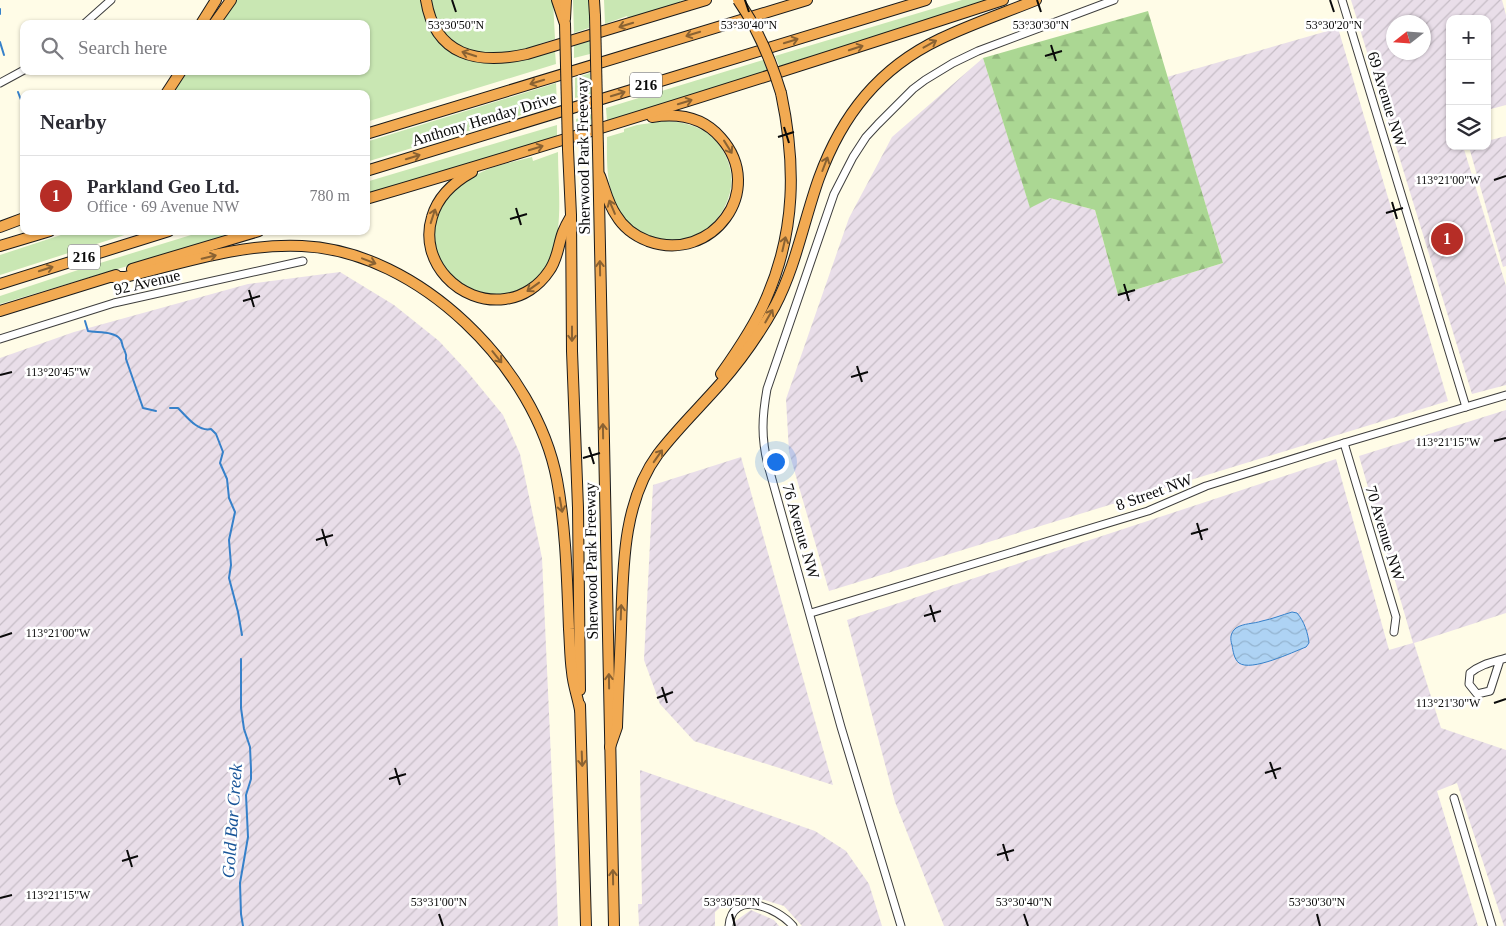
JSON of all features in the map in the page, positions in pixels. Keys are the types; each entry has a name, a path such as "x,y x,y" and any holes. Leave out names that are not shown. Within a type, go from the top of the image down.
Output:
{"highway":[{"path":"204,20 216,0"},
{"path":"217,20 231,0"},
{"path":"426,0 432,25 440,36 451,46 462,52 488,59 527,54 706,0"},
{"path":"557,0 565,24"},
{"path":"565,24 566,0"},
{"name":"Sherwood Park Freeway","path":"594,0 614,926"},
{"path":"685,423 721,374 751,328 766,299 777,271 791,207 792,188 789,140 781,93 763,44 738,0"},
{"name":"Anthony Henday Drive","path":"370,133 807,0"},
{"name":"Anthony Henday Drive","path":"370,170 926,0"},
{"path":"370,198 490,163 785,71 1004,0"},
{"path":"610,747 617,728 625,547 639,491 657,455 734,368 775,304 795,256 812,198 828,156 844,124 858,103 877,82 892,69 925,47 1036,0"},
{"name":"Sherwood Park Freeway","path":"565,24 571,215 572,351 578,508 580,710 586,926"},
{"path":"161,90 171,75"},
{"path":"169,90 178,75"},
{"path":"598,168 615,215 623,225 642,239 663,245 676,246 688,244 719,228 728,217 736,197 738,178 731,151 725,142 710,128 691,118 671,115 638,116"},
{"path":"490,163 461,178 452,185 444,194 432,217 430,243 433,257 447,278 464,292 475,297 497,300 520,295 536,286 555,262 563,232 571,215"},
{"path":"0,228 20,220"},
{"name":"216","path":"0,246 37,235"},
{"name":"216","path":"0,284 156,235"},
{"path":"0,311 246,235"},
{"path":"111,277 125,277 220,254 261,247 303,246 322,248 364,259 407,279 452,310 474,330 505,367 527,402 547,445 554,470 563,516 572,673 580,710"}],"street":[{"path":"88,20 111,0"},
{"name":"76 Avenue NW","path":"902,926 841,727 764,450 762,437 763,413 767,389 828,210 840,181 866,137 913,89 938,71 978,51 1114,0"},
{"name":"69 Avenue NW","path":"1342,0 1466,407"},
{"path":"0,83 20,72"},
{"name":"92 Avenue","path":"0,340 114,303 303,261"},
{"name":"8 Street NW","path":"810,613 1148,511 1206,486 1506,395"},
{"name":"70 Avenue NW","path":"1344,443 1396,617 1394,632"},
{"path":"1503,659 1490,691 1477,694 1469,684 1470,673 1478,666 1503,659"},
{"path":"1454,798 1492,926"},
{"path":"730,923 735,910 749,903 775,911 792,925"}],"shaded area":[{"path":"1351,0 1502,0 1506,15 1506,105 1491,109 1491,15 1446,15 1446,150 1464,150 1506,286 1506,385 1472,394"},
{"path":"1338,28 1448,401 829,591 789,452 786,399 849,218 892,137 983,58 1030,207 1050,198 1095,210 1118,295 1223,263 1167,77"},
{"path":"1506,136 1506,266 1503,267 1470,150 1491,150 1491,140"},
{"path":"340,272 394,305 439,341 503,415 520,454 542,558 558,926 0,926 0,358 74,332 248,284"},
{"path":"1506,410 1506,613 1414,643 1441,728 1506,750 1506,926 1504,926 1457,783 1437,791 1478,926 944,926 895,802 847,620 1336,459 1389,650 1413,643 1359,456"},
{"path":"741,457 833,785 694,741 660,704 644,660 653,485"},
{"path":"640,770 815,831 846,851 869,884 882,926 802,926 784,906 751,896 735,895 715,912 715,926 639,926 638,904 642,904"},
{"path":"751,910 774,920 779,926 734,926 734,922"}],"green space":[{"path":"237,0 421,0 431,29 448,49 459,56 472,61 503,63 523,60 555,51 556,64 370,121 370,90 175,90 185,75 370,75 370,20 223,20"},
{"path":"430,0 553,0 555,39 539,44 540,48 486,56 457,46 438,26"},
{"path":"573,0 589,0 589,28 574,33"},
{"path":"604,0 685,0 680,1 680,6 629,20 627,16 605,24"},
{"path":"962,0 993,0 780,68 775,56"},
{"path":"1148,11 1223,263 1118,295 1095,210 1050,198 1030,208 983,58"},
{"path":"590,41 590,54 574,58 574,45"},
{"path":"763,60 768,72 607,121 606,108"},
{"path":"590,73 591,94 575,98 575,78"},
{"path":"556,83 557,104 370,161 370,141"},
{"path":"591,114 591,126 576,131 576,119"},
{"path":"665,121 691,125 706,132 718,143 730,169 730,193 718,217 704,230 688,238 670,240 653,237 637,229 623,216 613,197 609,183 607,137 624,132 624,129 637,125"},
{"path":"557,125 557,136 370,194 370,181"},
{"path":"558,152 559,222 550,261 539,277 523,289 513,293 494,296 482,294 458,283 452,278 440,260 435,246 434,232 436,219 442,206 451,194 461,184 488,170 532,157 533,161"},
{"path":"61,235 125,235 0,275 0,255"},
{"path":"191,235 232,235 0,304 0,296"}],"water":[{"path":"1292,612 1297,613 1305,627 1309,643 1306,647 1282,657 1253,665 1245,665 1237,661 1231,638 1236,628"}],"waterway":[{"name":"Gold Bar Creek","path":"0,9 0,14"},
{"name":"Gold Bar Creek","path":"0,42 4,55"},
{"name":"Gold Bar Creek","path":"18,92 20,97"},
{"name":"Gold Bar Creek","path":"85,321 88,331 110,333 118,336 126,354 126,359 143,408 156,411"},
{"name":"Gold Bar Creek","path":"170,408 178,408 197,426 211,429 216,434 223,452 220,463 227,479 229,498 235,512 229,540 231,565 229,578 242,635"},
{"name":"Gold Bar Creek","path":"241,659 241,708 244,729 250,747 251,769 251,779 246,795 248,837 240,883 243,926"}],"place":[{"name":"Parkland Geo Ltd.","path":"1447,239"}]}
